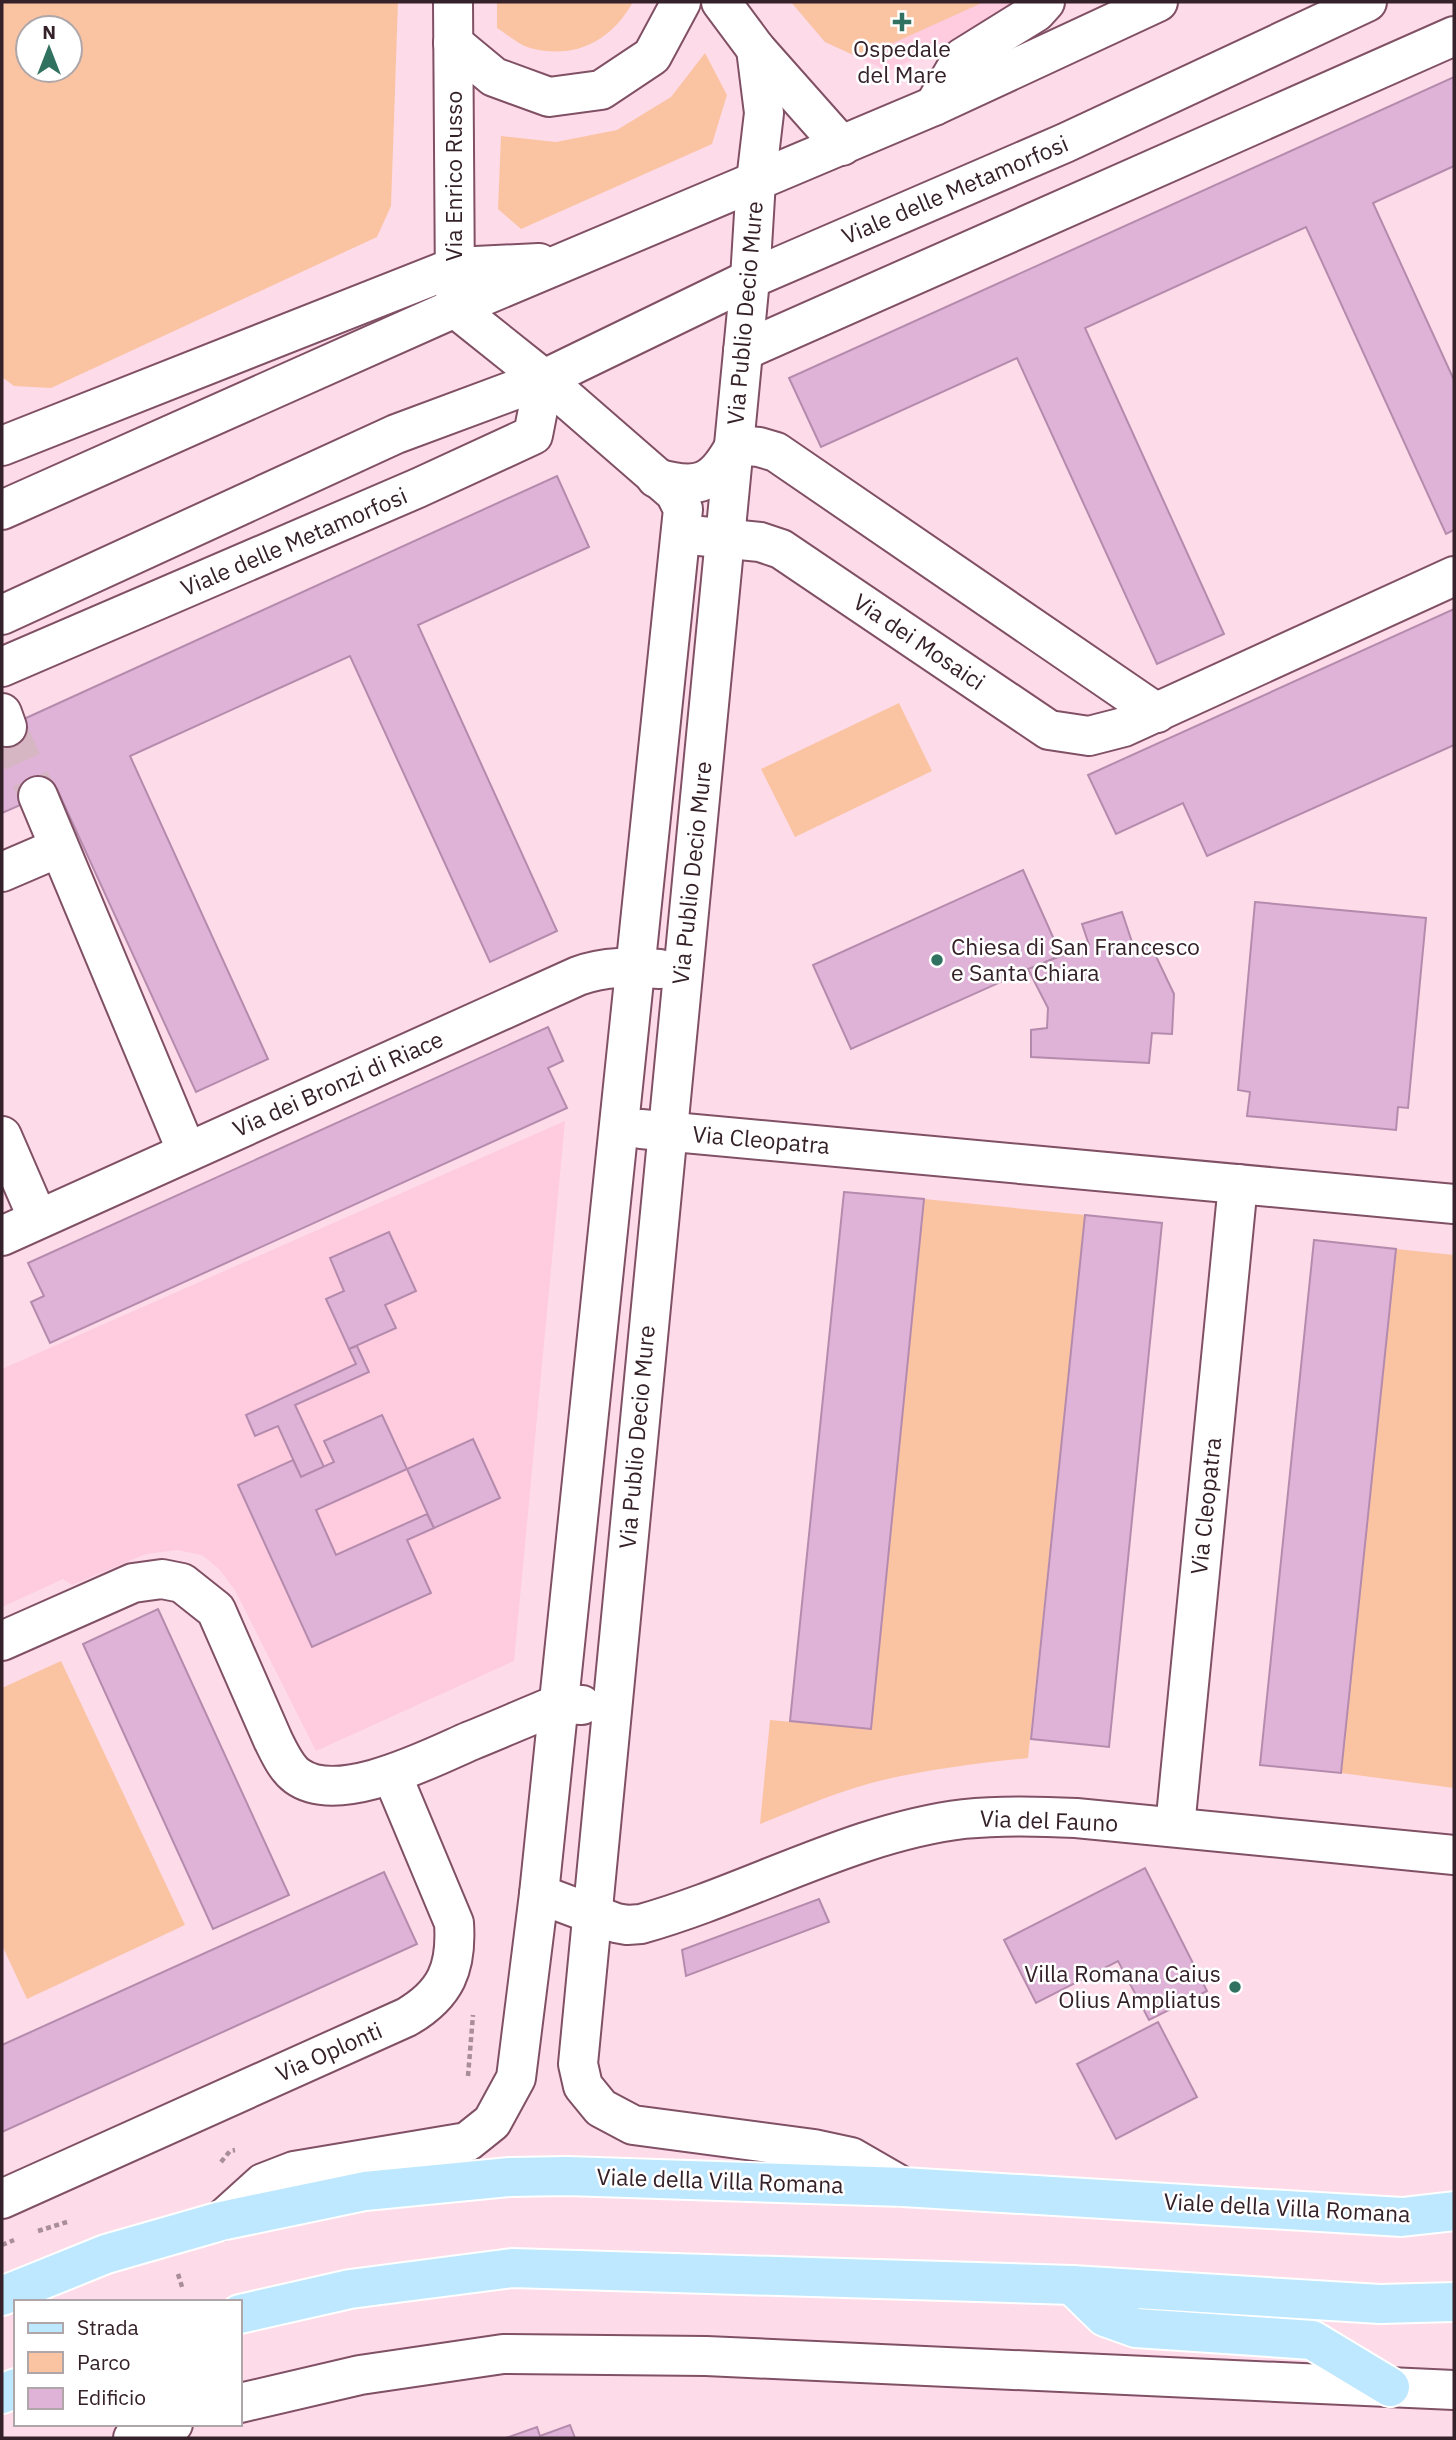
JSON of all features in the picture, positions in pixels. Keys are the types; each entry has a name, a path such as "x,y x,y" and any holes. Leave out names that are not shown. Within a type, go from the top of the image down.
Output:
{"main road":[{"name":"Viale della Villa Romana","path":"2,2296 106,2254 221,2221 365,2191 510,2177 566,2176 904,2187 1402,2217 1454,2211"},
{"path":"242,2314 350,2290 512,2268 1072,2285 1380,2304 1454,2302"},
{"path":"1072,2285 1105,2317 1136,2328 1312,2340 1390,2386"}],"street":[{"name":"Via Enrico Russo","path":"453,2 455,308"},
{"name":"Via Enrico Russo","path":"453,43 494,77 549,97 601,90 652,57 681,2"},
{"path":"721,2 756,49 842,146"},
{"path":"934,106 962,58 1037,12 1045,2"},
{"path":"2,510 455,308 934,106 1158,2"},
{"name":"Viale delle Metamorfosi","path":"2,615 396,434 544,379 750,279 1065,143 1367,2"},
{"path":"743,351 1454,36"},
{"path":"756,49 764,113 756,181"},
{"name":"Via Publio Decio Mure","path":"756,181 735,445 666,1132 578,2064 583,2086 601,2108 633,2125 814,2149 851,2157 904,2187"},
{"path":"2,446 455,267 565,262"},
{"name":"Via Publio Decio Mure","path":"221,2221 263,2183 294,2171 467,2142 492,2122 516,2078 539,1894 683,509 675,492 544,379 455,308"},
{"name":"Viale delle Metamorfosi","path":"2,667 418,488 533,435 544,379"},
{"path":"735,445 776,452 1157,713"},
{"name":"Via Publio Decio Mure","path":"656,478 678,484 710,478 723,467 735,445"},
{"name":"Via dei Mosaici","path":"680,534 760,542 781,549 1049,730 1089,736 1124,727 1157,713 1454,576"},
{"path":"38,796 187,1152"},
{"path":"2,872 58,848"},
{"name":"Via dei Bronzi di Riace","path":"2,1236 578,976 593,971 635,967 682,971"},
{"name":"Via Cleopatra","path":"619,1126 1454,1204"},
{"path":"2,1136 38,1219"},
{"name":"Via Cleopatra","path":"1175,1827 1238,1184"},
{"path":"2,1641 133,1583 162,1579 182,1583 216,1610 273,1740 296,1775 310,1782 327,1785 352,1784 392,1775 559,1704 612,1707"},
{"name":"Via Oplonti","path":"2,2199 407,2017 438,1994 451,1966 454,1923 392,1775"},
{"name":"Via del Fauno","path":"539,1894 616,1923 641,1924 909,1829 963,1819 1017,1815 1175,1827 1454,1855"},
{"path":"242,2403 360,2375 503,2354 706,2356 1454,2390"},
{"path":"133,2438 167,2426"}],"path":[{"path":"469,2073 473,2007"}],"shaded area":[{"name":"Ospedale del Mare","path":"791,2 1040,2 888,71 825,42"},
{"path":"565,1121 514,1661 316,1751 235,1590 219,1569 202,1555 177,1550 146,1554 72,1585 63,1579 2,1607 2,1369"}],"green space":[{"path":"2,2 398,2 391,206 377,237 51,388 14,386 2,377"},
{"path":"497,2 633,2 624,16 603,37 577,49 546,51 526,47 497,28"},
{"name":"Ospedale del Mare","path":"791,2 984,2 860,58 825,42"},
{"path":"705,53 727,95 712,144 521,229 498,209 501,136 556,142 617,130 671,97"},
{"path":"899,703 932,771 795,837 761,769"},
{"path":"924,1199 1085,1215 1028,1758 883,1780 836,1794 760,1824 770,1720 871,1729"},
{"path":"1396,1249 1454,1255 1454,1788 1341,1773"},
{"path":"61,1661 185,1925 27,1999 2,1945 2,1688"}],"building":[{"path":"1454,77 1454,166 1373,203 1454,380 1454,530 1446,534 1306,227 1085,328 1224,634 1157,664 1017,358 821,447 789,378"},
{"path":"557,476 589,547 418,625 557,931 490,962 350,656 130,756 268,1059 196,1092 57,789 2,813 2,729"},
{"path":"1454,609 1454,745 1207,856 1183,803 1116,834 1088,775"},
{"name":"Chiesa di San Francesco e Santa Chiara","path":"1023,870 1061,955 851,1049 813,965"},
{"path":"1255,902 1426,918 1408,1108 1398,1107 1396,1130 1247,1116 1250,1092 1238,1090"},
{"path":"1122,912 1132,942 1153,950 1174,994 1172,1034 1152,1033 1149,1063 1031,1057 1031,1030 1047,1028 1048,1008 1028,969 1089,945 1082,924"},
{"path":"548,1027 563,1061 548,1068 567,1108 50,1343 31,1302 44,1296 28,1263"},
{"path":"844,1192 924,1199 871,1729 790,1721"},
{"path":"1085,1215 1162,1223 1109,1747 1031,1739"},
{"path":"389,1232 416,1291 385,1305 396,1328 349,1349 326,1299 344,1291 330,1258"},
{"path":"1314,1240 1396,1249 1341,1773 1260,1765"},
{"path":"357,1346 369,1372 295,1405 324,1467 301,1477 278,1426 255,1436 246,1415 356,1364 349,1349"},
{"path":"382,1415 407,1469 316,1510 336,1555 427,1514 434,1528 407,1540 431,1593 312,1647 238,1485 293,1460 301,1477 334,1462 324,1441"},
{"path":"473,1439 500,1498 434,1528 407,1469"},
{"path":"158,1609 289,1895 213,1929 83,1644"},
{"path":"1145,1868 1207,1991 1149,2020 1118,1961 1036,2003 1004,1940"},
{"path":"384,1872 417,1944 2,2132 2,2045"},
{"path":"819,1899 829,1922 686,1976 682,1950"},
{"path":"1158,2022 1197,2097 1116,2139 1077,2064"},
{"path":"570,2425 575,2438 506,2438 537,2427 540,2436"}],"tunnel":[{"path":"7,727 38,796"}],"place":[{"name":"Ospedale del Mare","path":"902,22"},
{"name":"Chiesa di San Francesco e Santa Chiara","path":"937,960"},
{"name":"Villa Romana Caius Olius Ampliatus","path":"1235,1987"}]}
